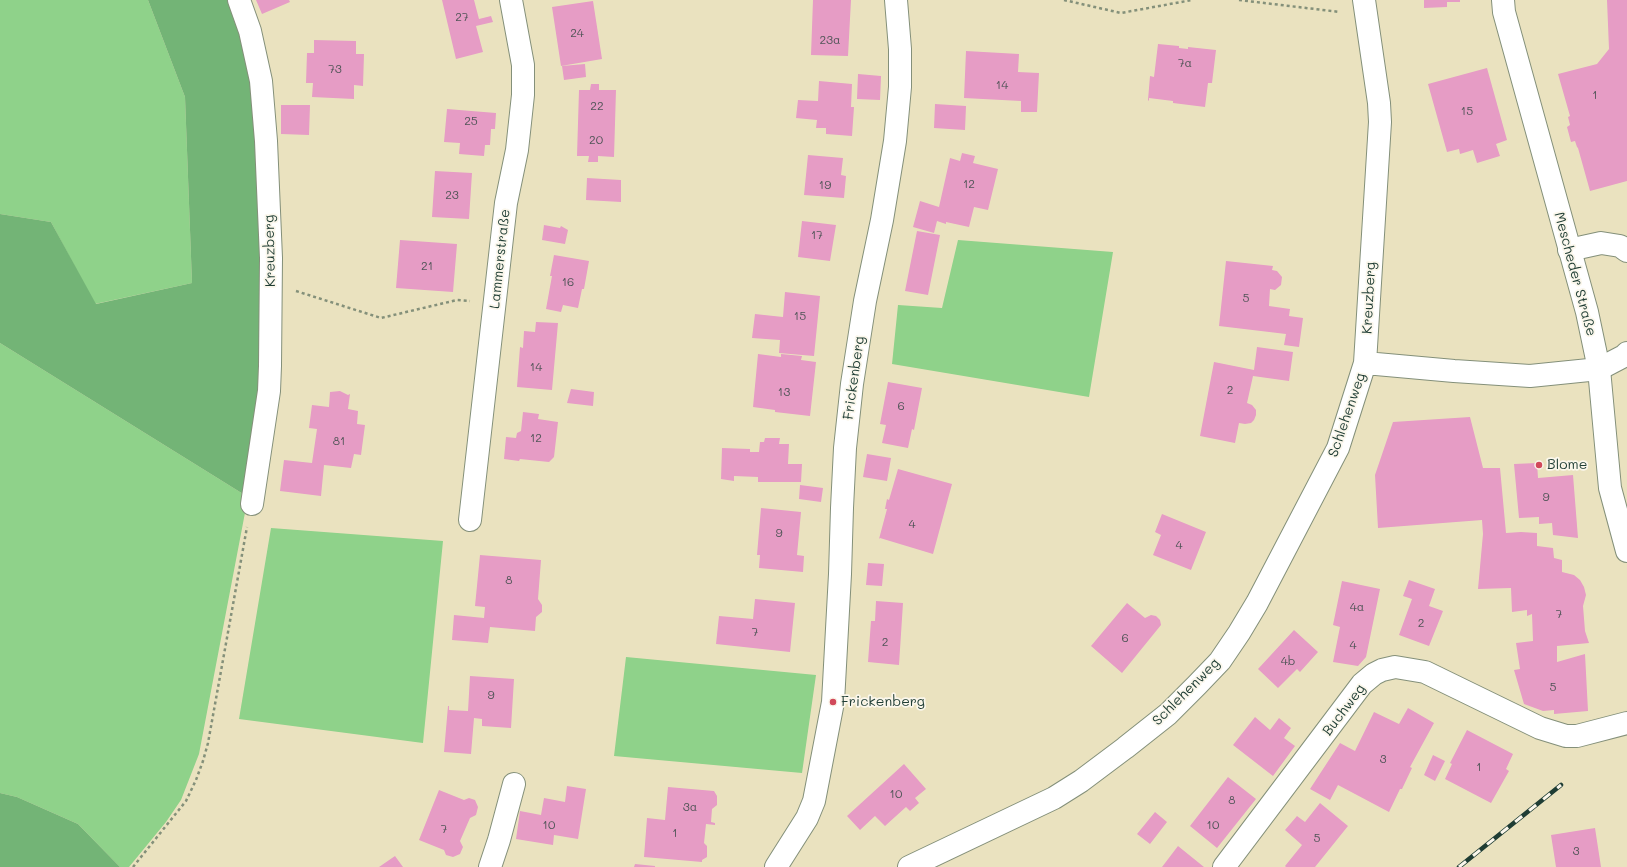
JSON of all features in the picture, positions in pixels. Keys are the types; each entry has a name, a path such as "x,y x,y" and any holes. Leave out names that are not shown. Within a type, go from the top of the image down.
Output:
{"street":[{"name":"Kreuzberg","path":"239,0 253,44 264,109 270,227 270,366 268,391 252,504"},
{"name":"Lammerstraße","path":"470,520 506,203 517,150 523,95 523,65 511,0"},
{"name":"Frickenberg","path":"776,867 807,818 814,801 833,702 845,448 851,391 865,301 882,220 900,87 900,48 896,0"},
{"name":"Mescheder Straße","path":"1503,0 1504,12 1587,312 1599,369 1610,488 1627,551"},
{"name":"Kreuzberg","path":"1365,8 1379,103 1380,122 1365,363"},
{"path":"1569,250 1601,243 1620,246 1627,251"},
{"path":"1365,363 1530,376 1599,369 1627,353"},
{"name":"Schlehenweg","path":"909,867 1054,798 1081,781 1168,714 1220,661 1257,603 1338,448 1365,363"},
{"name":"Buchweg","path":"1224,867 1362,684 1374,674 1382,670 1395,667 1425,672 1540,728 1566,736 1577,736 1627,723"},
{"path":"490,867 514,784"}],"path":[{"path":"1064,0 1120,13 1192,0"},
{"path":"1239,0 1365,8"},
{"path":"271,283 381,318 457,300 495,302"},
{"path":"133,867 186,801 203,761 208,743 244,538 252,504"}],"green space":[{"path":"0,0 148,0 185,97 192,283 95,304 51,222 0,214"},
{"path":"148,0 230,0 252,58 265,162 264,397 248,497 0,343 0,214 51,222 96,304 192,283 185,97"},
{"path":"958,240 1113,252 1089,397 892,364 898,305 942,308"},
{"path":"0,343 248,497 199,754 181,800 166,822 129,867 120,867 78,824 17,797 0,793"},
{"path":"271,528 443,541 423,743 239,719"},
{"path":"626,657 816,675 802,773 614,756"},
{"path":"0,793 17,797 78,824 120,867 0,867"}],"building":[{"path":"256,0 289,0 290,2 262,14"},
{"path":"442,0 474,0 479,19 491,16 493,22 476,26 483,52 456,59"},
{"path":"813,0 851,0 848,56 811,55"},
{"path":"1424,0 1460,0 1460,2 1447,2 1447,7 1424,8"},
{"path":"1607,0 1627,0 1627,181 1590,191 1578,148 1575,141 1571,142 1567,127 1570,125 1568,117 1570,116 1558,74 1597,64 1609,49"},
{"path":"593,1 602,59 561,66 552,7"},
{"path":"314,40 356,41 356,54 364,54 363,86 354,85 354,99 312,97 313,83 306,83 307,53 314,53"},
{"path":"1158,44 1179,46 1179,48 1188,49 1188,47 1216,50 1212,83 1208,83 1205,107 1149,98 1149,101 1148,100 1150,76 1154,77"},
{"path":"966,51 1019,54 1018,72 1039,73 1037,112 1021,112 1021,101 964,98"},
{"path":"585,64 586,77 564,80 562,66"},
{"path":"1487,68 1507,140 1496,144 1500,156 1477,163 1473,150 1460,154 1459,149 1447,152 1428,84"},
{"path":"858,74 881,76 880,100 857,99"},
{"path":"819,81 852,84 851,107 854,107 852,136 826,134 826,128 816,128 817,120 796,118 798,100 818,101"},
{"path":"591,84 599,84 599,90 616,90 614,157 598,156 598,162 588,162 589,156 577,156 579,90 590,90"},
{"path":"935,104 966,106 965,130 934,128"},
{"path":"281,105 310,105 309,135 281,134"},
{"path":"447,109 496,113 495,129 491,129 490,145 485,145 484,156 459,154 460,143 444,142"},
{"path":"962,153 975,156 973,163 998,169 988,210 974,207 969,227 946,222 946,224 937,221 934,233 913,227 920,201 939,207 950,158 960,161"},
{"path":"808,155 843,158 841,175 846,176 844,198 804,195"},
{"path":"435,171 472,173 469,219 432,217"},
{"path":"587,178 621,180 621,202 586,200"},
{"path":"802,221 836,225 830,261 798,257"},
{"path":"544,225 560,228 561,226 568,230 565,244 542,240"},
{"path":"917,231 940,235 928,295 905,291"},
{"path":"400,240 457,244 453,292 396,288"},
{"path":"554,255 589,261 584,289 582,289 578,308 563,305 561,312 546,309"},
{"path":"1226,261 1273,266 1272,270 1277,271 1282,277 1281,285 1275,290 1270,289 1269,306 1290,309 1289,316 1303,318 1299,347 1284,345 1286,334 1219,326"},
{"path":"785,292 820,296 814,356 779,353 780,340 752,338 755,314 783,317"},
{"path":"536,322 558,323 552,390 517,387 520,347 523,348 524,331 535,332"},
{"path":"1257,347 1293,352 1289,381 1253,376 1247,403 1252,405 1256,410 1256,415 1251,423 1239,423 1235,443 1200,436 1214,362 1254,370"},
{"path":"758,354 781,357 781,354 802,356 801,360 816,362 810,416 775,412 775,410 753,407"},
{"path":"888,382 922,388 914,430 912,429 908,448 882,443 886,425 880,424"},
{"path":"571,389 594,392 593,406 567,403"},
{"path":"340,391 348,395 350,394 348,409 358,411 357,424 365,425 361,455 354,454 351,468 324,465 321,496 280,491 284,460 312,463 317,429 309,428 312,405 329,407 330,392"},
{"path":"523,412 539,414 538,419 558,422 554,457 549,462 504,459 506,437 516,438 517,433 521,431"},
{"path":"1470,417 1483,468 1500,468 1506,533 1537,533 1537,546 1553,548 1554,558 1562,560 1562,572 1574,575 1580,580 1584,587 1586,595 1583,606 1585,631 1589,643 1557,646 1557,662 1585,654 1588,711 1554,714 1554,710 1543,711 1524,704 1514,670 1520,669 1516,643 1533,641 1532,614 1527,616 1527,610 1512,612 1511,588 1478,589 1483,534 1482,520 1378,528 1375,475 1393,422"},
{"path":"765,438 780,438 779,444 789,444 788,464 802,464 801,482 758,482 758,477 734,476 734,481 721,479 722,448 750,449 750,452 759,452 760,442 764,442"},
{"path":"867,454 891,458 887,481 863,477"},
{"path":"1537,463 1538,478 1573,475 1578,538 1553,535 1552,523 1539,524 1539,517 1519,518 1514,464"},
{"path":"898,469 952,484 933,554 880,538 879,539 887,509 885,509 887,499 889,500"},
{"path":"800,485 823,488 821,502 799,499"},
{"path":"761,508 801,512 797,555 804,556 803,572 759,568 760,555 757,555"},
{"path":"1162,514 1206,532 1191,570 1153,555 1161,535 1155,532"},
{"path":"480,555 541,560 538,599 542,605 542,612 536,617 535,631 490,627 488,643 452,640 454,615 484,618 485,607 475,606"},
{"path":"868,563 884,564 882,586 866,585"},
{"path":"1409,580 1435,589 1429,606 1443,611 1429,646 1399,635 1412,599 1403,596"},
{"path":"1342,581 1380,589 1366,657 1358,666 1333,662 1340,627 1333,625"},
{"path":"755,599 795,603 790,652 716,644 719,616 753,619"},
{"path":"876,601 903,603 899,665 868,662 871,621 875,621"},
{"path":"1127,603 1145,618 1151,615 1156,616 1160,620 1161,625 1122,673 1091,646"},
{"path":"1294,630 1318,652 1300,672 1297,669 1278,688 1258,669"},
{"path":"470,676 514,679 511,728 482,726 482,719 474,718 471,754 444,752 448,706 449,710 468,711"},
{"path":"1408,708 1434,723 1410,767 1412,768 1389,812 1338,785 1330,800 1310,789 1340,743 1355,751 1374,712 1399,724"},
{"path":"1255,717 1270,730 1279,718 1291,728 1284,738 1295,746 1273,776 1233,745"},
{"path":"1467,730 1513,754 1506,769 1509,771 1491,803 1445,779 1452,764 1450,763"},
{"path":"1433,755 1445,761 1435,781 1424,775"},
{"path":"904,764 926,789 915,798 919,803 910,811 906,807 885,826 875,816 860,830 847,816"},
{"path":"1228,777 1256,799 1217,848 1190,826"},
{"path":"567,786 586,789 578,839 554,835 553,845 516,839 520,811 541,815 544,798 565,802"},
{"path":"668,787 714,791 717,796 717,805 712,809 711,822 715,823 715,825 706,824 704,843 707,846 707,857 702,860 702,862 644,857 647,818 665,820"},
{"path":"439,790 464,800 469,798 475,800 478,807 476,815 470,818 460,841 463,847 460,854 453,857 446,855 444,850 419,840"},
{"path":"1320,803 1348,826 1315,867 1286,867 1285,866 1302,845 1285,830 1297,816 1305,822"},
{"path":"1155,812 1167,822 1150,844 1137,834"},
{"path":"1595,828 1601,867 1556,867 1551,835"},
{"path":"1178,846 1204,867 1162,867"},
{"path":"395,856 403,867 379,867"},
{"path":"635,864 655,866 655,867 634,867"}],"railway":[{"path":"1459,867 1561,785"}],"place":[{"name":"Blome","path":"1539,465"},
{"name":"Frickenberg","path":"833,702"}]}
